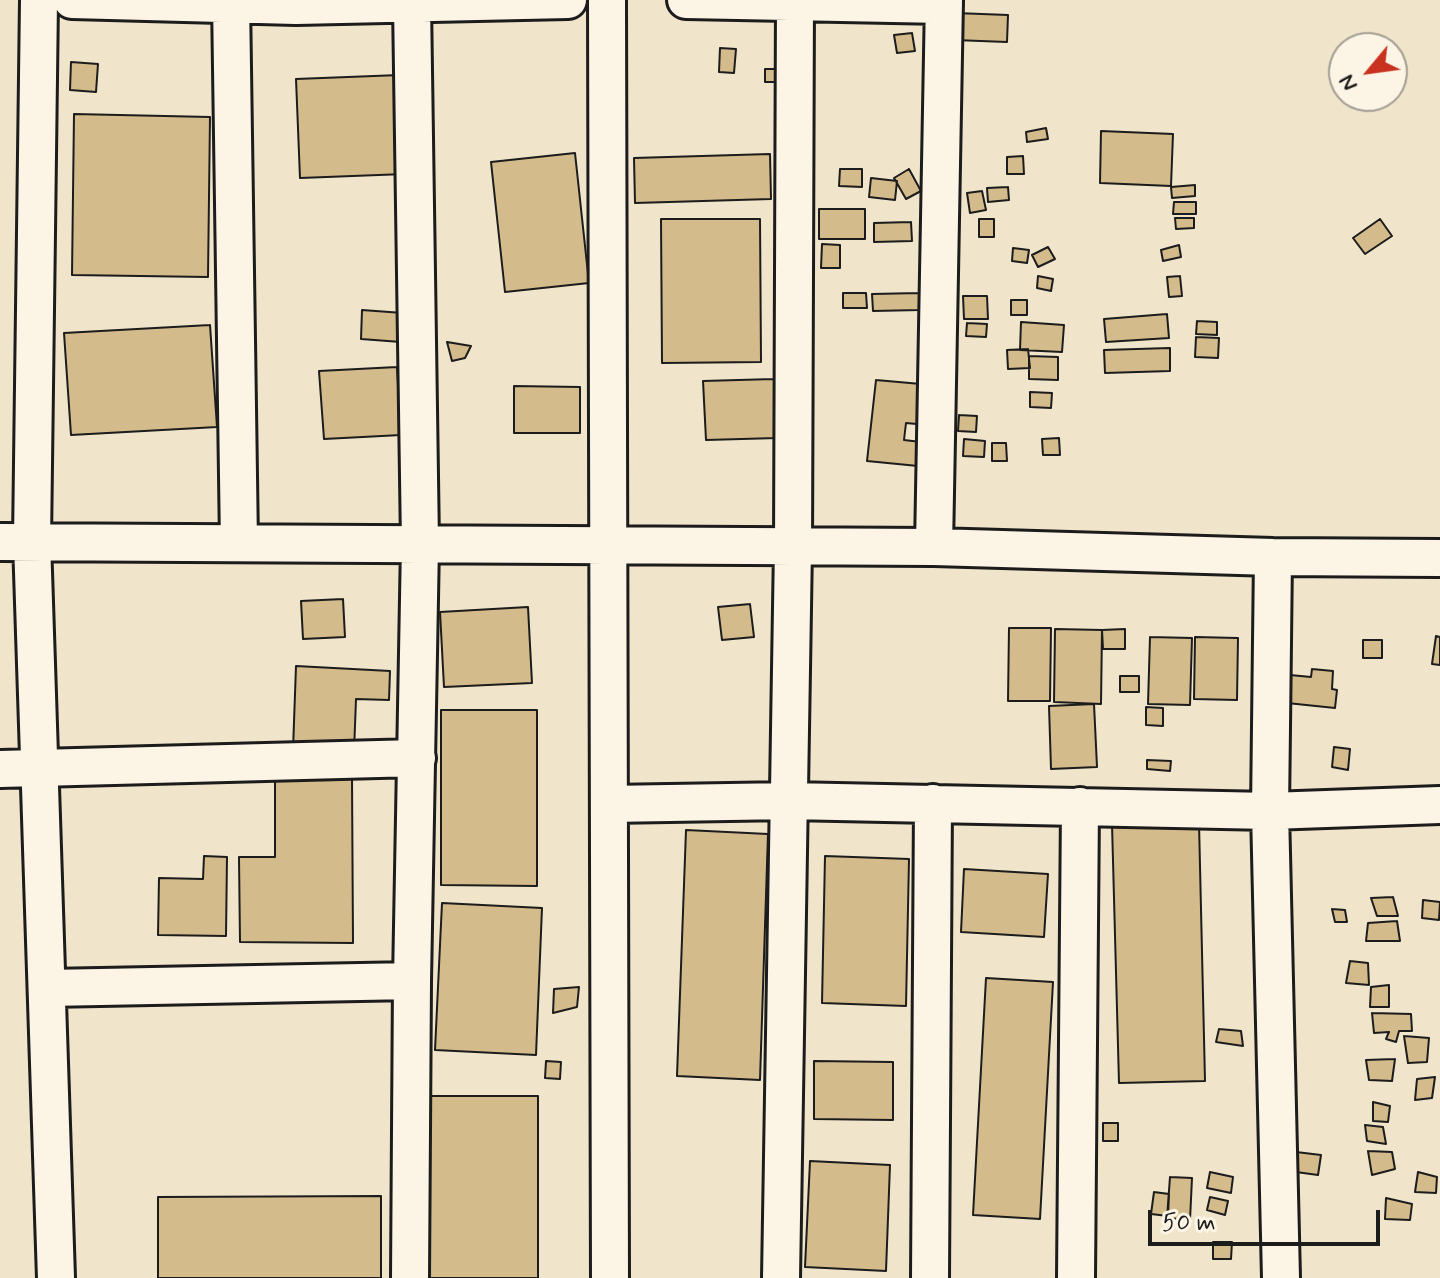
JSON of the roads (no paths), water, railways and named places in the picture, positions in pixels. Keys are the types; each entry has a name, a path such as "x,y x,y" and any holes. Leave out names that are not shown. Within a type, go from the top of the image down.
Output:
{"street":[{"path":"39,0 16,541 40,768 56,1278"},
{"path":"72,0 296,6 568,0"},
{"path":"607,0 610,1278"},
{"path":"686,0 944,2 934,547"},
{"path":"781,1278 793,547 795,1"},
{"path":"231,2 239,543"},
{"path":"410,1278 420,544 412,3"},
{"path":"16,541 934,547 1273,557 1440,558"},
{"path":"1273,557 1270,811 1281,1278"},
{"path":"0,769 417,758"},
{"path":"609,804 789,801 1270,811 1440,805"},
{"path":"930,1278 933,803"},
{"path":"1076,1278 1080,806"},
{"path":"48,988 412,981"}]}
